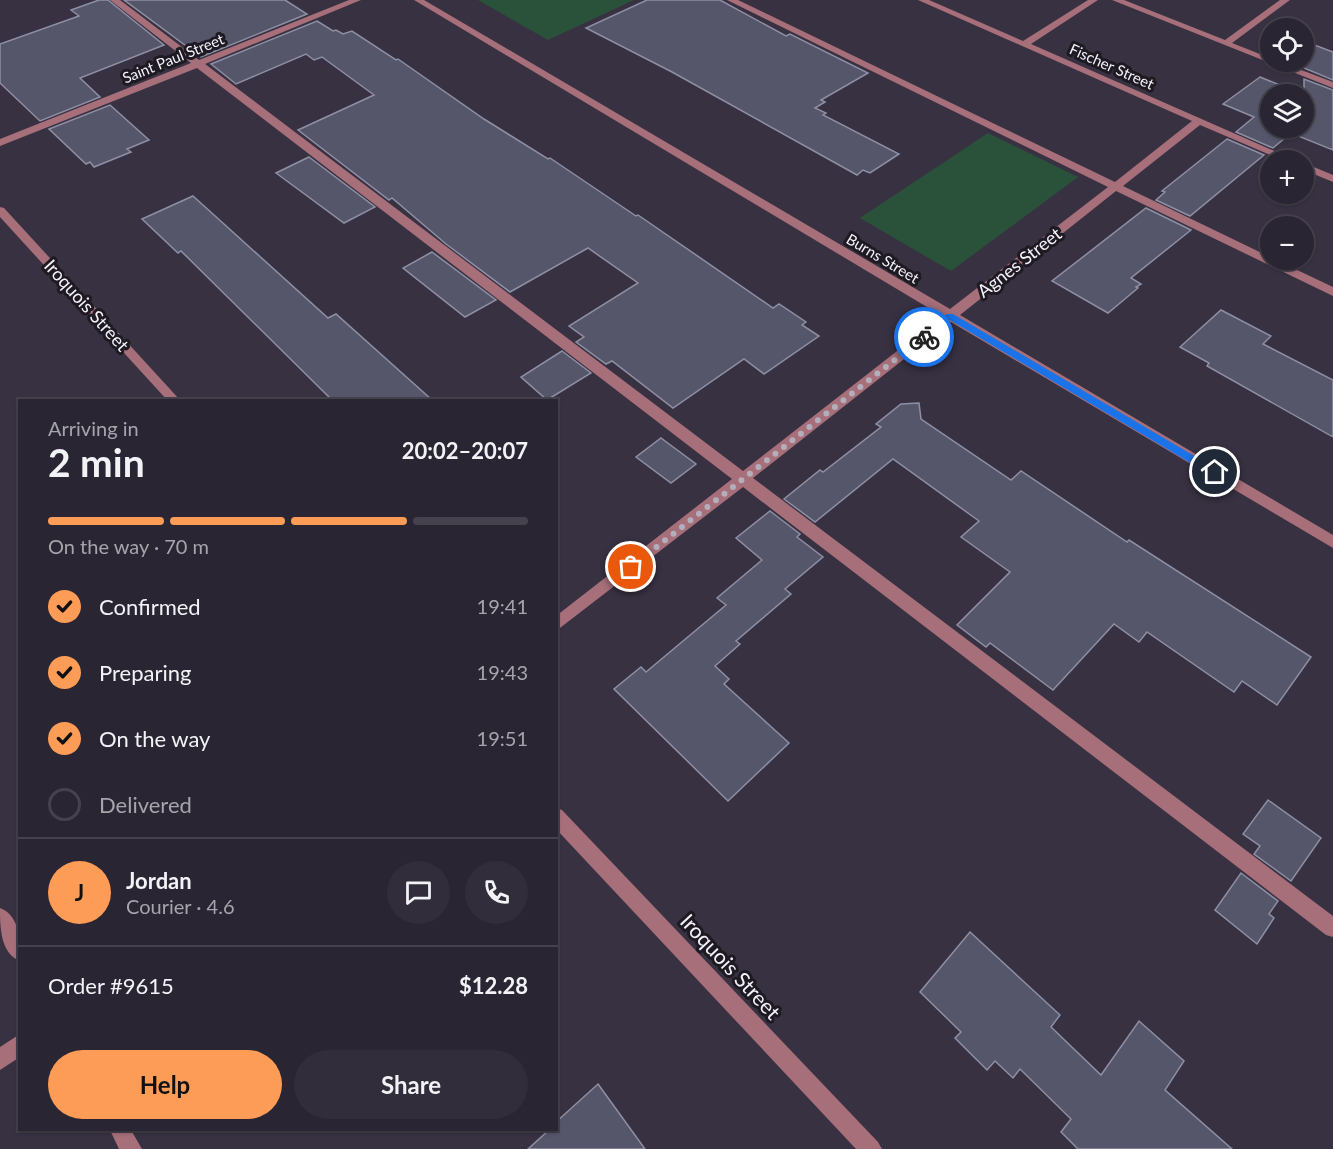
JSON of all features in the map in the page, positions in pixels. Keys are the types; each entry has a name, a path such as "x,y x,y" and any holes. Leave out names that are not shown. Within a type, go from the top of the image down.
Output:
{"street":[{"path":"114,0 1333,928"},
{"name":"Saint Paul Street","path":"0,143 357,0"},
{"name":"Burns Street","path":"418,0 1333,542"},
{"path":"731,0 1333,292"},
{"name":"Fischer Street","path":"922,0 1267,150"},
{"path":"1024,44 1094,0"},
{"path":"1116,0 1260,56"},
{"path":"1226,43 1286,0"},
{"path":"1300,72 1333,85"},
{"name":"Agnes Street","path":"558,623 1199,121"},
{"path":"1314,170 1333,179"},
{"name":"Iroquois Street","path":"0,210 173,399"},
{"name":"Iroquois Street","path":"558,818 871,1149"},
{"path":"0,917 18,948"},
{"path":"0,1060 18,1046"},
{"path":"121,1131 131,1149"}],"green space":[{"path":"478,0 634,0 548,40"},
{"path":"988,133 1078,177 951,271 860,218"}],"building":[{"path":"99,0 108,0 164,45 80,78 100,97 40,121 0,83 0,44 79,16 71,10"},
{"path":"124,0 285,0 307,14 201,57"},
{"path":"647,0 720,0 786,36 790,34 868,73 821,100 825,102 815,108 826,113 823,115 899,154 870,173 863,170 857,175 672,72 586,28"},
{"path":"317,21 343,34 352,31 396,60 398,59 484,119 548,159 550,158 636,216 638,215 773,308 779,304 806,322 802,325 819,336 764,374 744,359 673,408 612,361 606,364 576,342 584,337 569,326 638,283 588,248 510,292 446,244 392,198 389,200 298,130 374,95 322,57 314,60 306,54 236,84 211,64"},
{"path":"1314,45 1333,52 1333,80 1314,72"},
{"path":"1260,77 1277,84 1260,84 1260,138 1285,138 1273,148 1236,132 1254,117 1223,104"},
{"path":"1304,79 1333,90 1333,150 1303,138 1314,138 1314,84 1304,84"},
{"path":"110,105 149,140 127,149 131,152 94,167 90,162 86,164 49,129"},
{"path":"1227,139 1260,153 1260,158 1190,216 1156,200 1165,192 1162,191"},
{"path":"309,157 375,207 344,223 276,173"},
{"path":"193,196 328,318 336,314 431,399 331,399 181,251 178,253 142,219"},
{"path":"1146,208 1191,230 1131,278 1141,284 1108,313 1052,281"},
{"path":"432,252 496,300 465,317 403,268"},
{"path":"1221,310 1271,336 1263,344 1333,380 1333,437 1207,366 1209,363 1180,347"},
{"path":"562,351 591,373 549,399 521,377"},
{"path":"919,403 921,419 1011,480 1021,471 1127,542 1129,540 1311,657 1277,705 1242,681 1234,692 1147,632 1139,642 1114,624 1053,690 990,643 986,647 957,625 1010,572 961,537 979,521 893,459 815,522 784,499 820,470 823,472 881,427 876,424 901,404"},
{"path":"661,438 696,464 671,483 636,457"},
{"path":"770,511 800,534 797,537 823,557 785,589 791,594 736,641 740,644 715,666 729,679 724,684 789,743 728,801 614,689 641,667 646,672 726,605 717,598 762,560 736,538"},
{"path":"1268,800 1321,838 1291,881 1254,854 1260,846 1243,834"},
{"path":"1241,873 1278,901 1269,914 1274,918 1257,944 1215,910"},
{"path":"970,932 1060,1015 1051,1027 1101,1075 1139,1021 1184,1061 1165,1090 1232,1149 1078,1149 1061,1132 1071,1119 1020,1069 1013,1078 995,1061 987,1070 955,1038 961,1032 920,992"},
{"path":"598,1084 645,1149 528,1149 548,1131 558,1131 558,1120"}],"way so far":[{"path":"631,567 924,337"}],"route":[{"path":"924,337 950,316 1215,472"}]}
